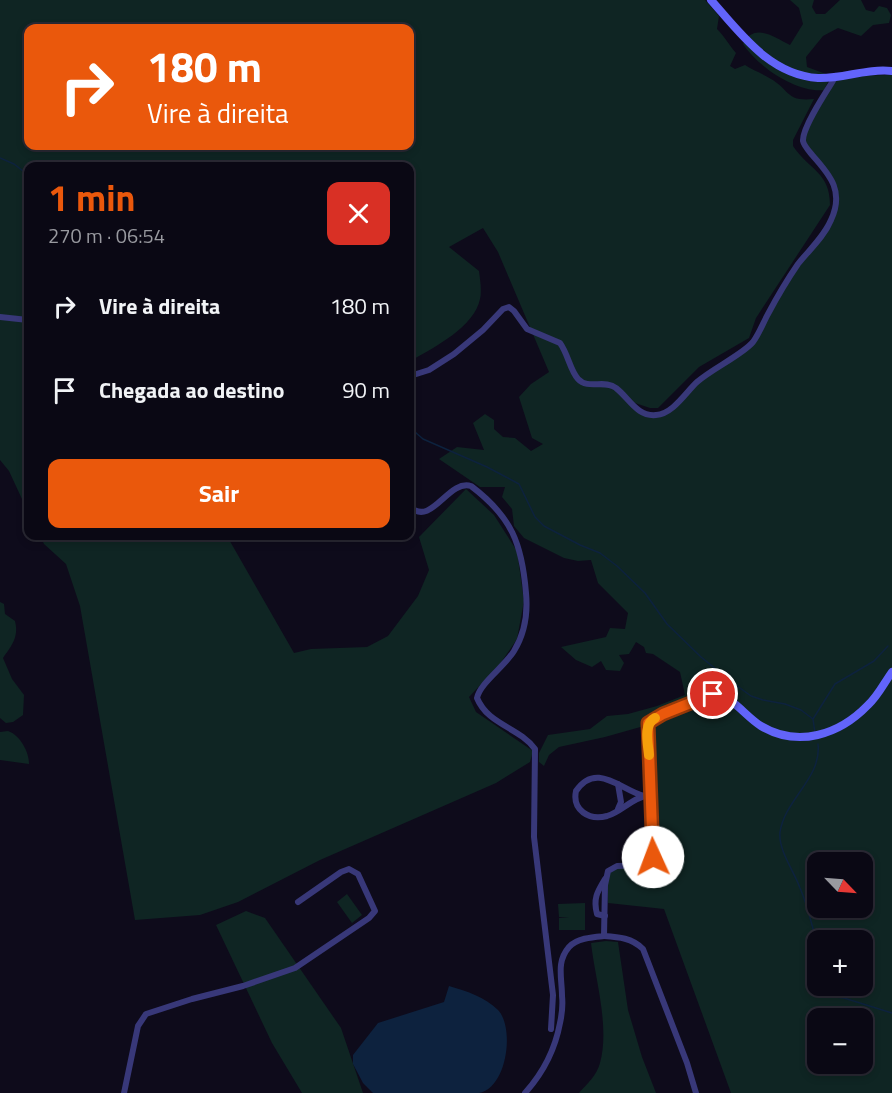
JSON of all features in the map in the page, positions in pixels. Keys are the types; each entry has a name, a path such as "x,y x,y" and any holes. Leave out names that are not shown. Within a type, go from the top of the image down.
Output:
{"street":[{"path":"711,0 759,53 790,71 817,78 879,69 892,71"},
{"path":"414,375 429,370 453,354 483,330 503,309 509,307 526,328 560,343 574,373 582,382 591,385 603,383 612,385 646,414 662,414 670,409 707,373 746,349 755,340 782,290 831,220 835,186 826,169 806,147 803,140 808,125 836,76"},
{"path":"0,316 24,319"},
{"path":"414,510 417,513 423,512 437,505 459,486 471,486 495,507 507,522 522,554 527,605 525,623 516,649 480,689 477,697 487,715 530,742 535,749 534,837 553,995 550,1029"},
{"path":"604,936 608,871 613,867 644,866 651,861 648,796 648,726 650,720 706,696 716,694 730,701 769,730 783,735 810,738 821,735 862,711 892,672"},
{"path":"595,778 606,778 629,791 648,796 601,817 586,815 579,810 575,795 582,784 595,778"},
{"path":"618,784 621,802 618,810"},
{"path":"124,1093 138,1026 146,1014 243,986 295,968 369,918 375,910 358,874 349,869 341,872 298,902"},
{"path":"605,916 597,914 594,904 596,895 606,879"},
{"path":"525,1093 546,1065 557,1037 563,999 560,965 564,954 572,944 604,936 626,938 644,949 696,1093"}],"green space":[{"path":"0,0 705,0 719,16 717,29 736,53 730,66 735,69 745,65 777,83 793,97 814,99 793,140 793,146 823,178 830,205 756,318 749,338 699,367 658,408 632,402 640,411 662,414 694,384 750,346 776,299 825,231 834,207 835,186 806,147 805,132 836,76 892,75 892,1093 731,1093 664,909 608,903 608,877 611,871 618,868 650,868 655,862 651,724 559,747 549,755 544,766 539,762 539,753 548,735 590,729 607,716 628,714 685,695 680,672 653,654 646,653 644,647 636,642 629,654 619,655 624,663 620,671 606,670 601,661 592,667 576,660 561,647 606,637 610,628 625,629 628,613 598,583 591,560 578,561 564,558 524,538 514,526 512,509 502,497 505,487 480,487 439,459 457,447 484,450 473,423 485,414 494,420 494,429 503,437 515,438 531,451 543,444 532,438 519,397 531,384 549,372 498,252 483,228 449,247 479,271 481,292 476,309 462,327 414,359 414,162 24,162 24,503 9,471 0,460"},
{"path":"790,0 814,0 812,7 816,14 825,14 840,0 861,0 866,10 874,12 879,6 887,8 891,15 889,23 873,25 861,36 838,28 823,36 806,57 807,67 826,74 828,82 824,90 813,90 779,77 758,61 743,44 753,34 765,33 790,45 803,24 799,8"},
{"path":"466,489 494,515 517,551 524,601 517,639 500,664 469,697 476,712 533,751 530,762 496,783 320,860 238,902 200,915 135,920 80,606 66,564 42,540 229,540 294,653 311,649 367,647 388,636 418,596 429,570 419,537"},
{"path":"0,602 4,604 5,614 15,621 16,627 14,641 3,658 12,679 24,695 23,715 13,722 6,723 0,718"},
{"path":"8,731 23,744 29,764 0,760 0,732"},
{"path":"347,894 362,915 352,923 337,902"},
{"path":"585,903 585,930 559,930 559,918 569,917 559,917 558,904"},
{"path":"246,911 265,918 341,1028 363,1093 302,1093 272,1043 216,925"},
{"path":"618,942 628,1010 656,1093 579,1093 597,1071 603,1049 603,1018 591,943"}],"water":[{"path":"449,986 487,1001 498,1010 503,1019 507,1043 502,1069 496,1080 489,1089 479,1093 373,1093 363,1083 353,1064 353,1055 378,1023 444,1002"}],"waterway":[{"path":"0,158 14,164 24,172"},
{"path":"414,430 423,439 487,467 519,484 535,517 544,526 600,553 645,593 667,624 701,657 751,696 801,710 813,719 815,733"},
{"path":"813,719 835,684 874,661 888,646"},
{"path":"814,930 803,895 781,846 780,832 783,820 814,767 818,756 818,744"},
{"path":"828,996 844,998 892,1013"}],"slow traffic":[{"path":"649,755 648,723 655,718"}],"route":[{"path":"653,857 648,723 663,714 713,694"}]}
